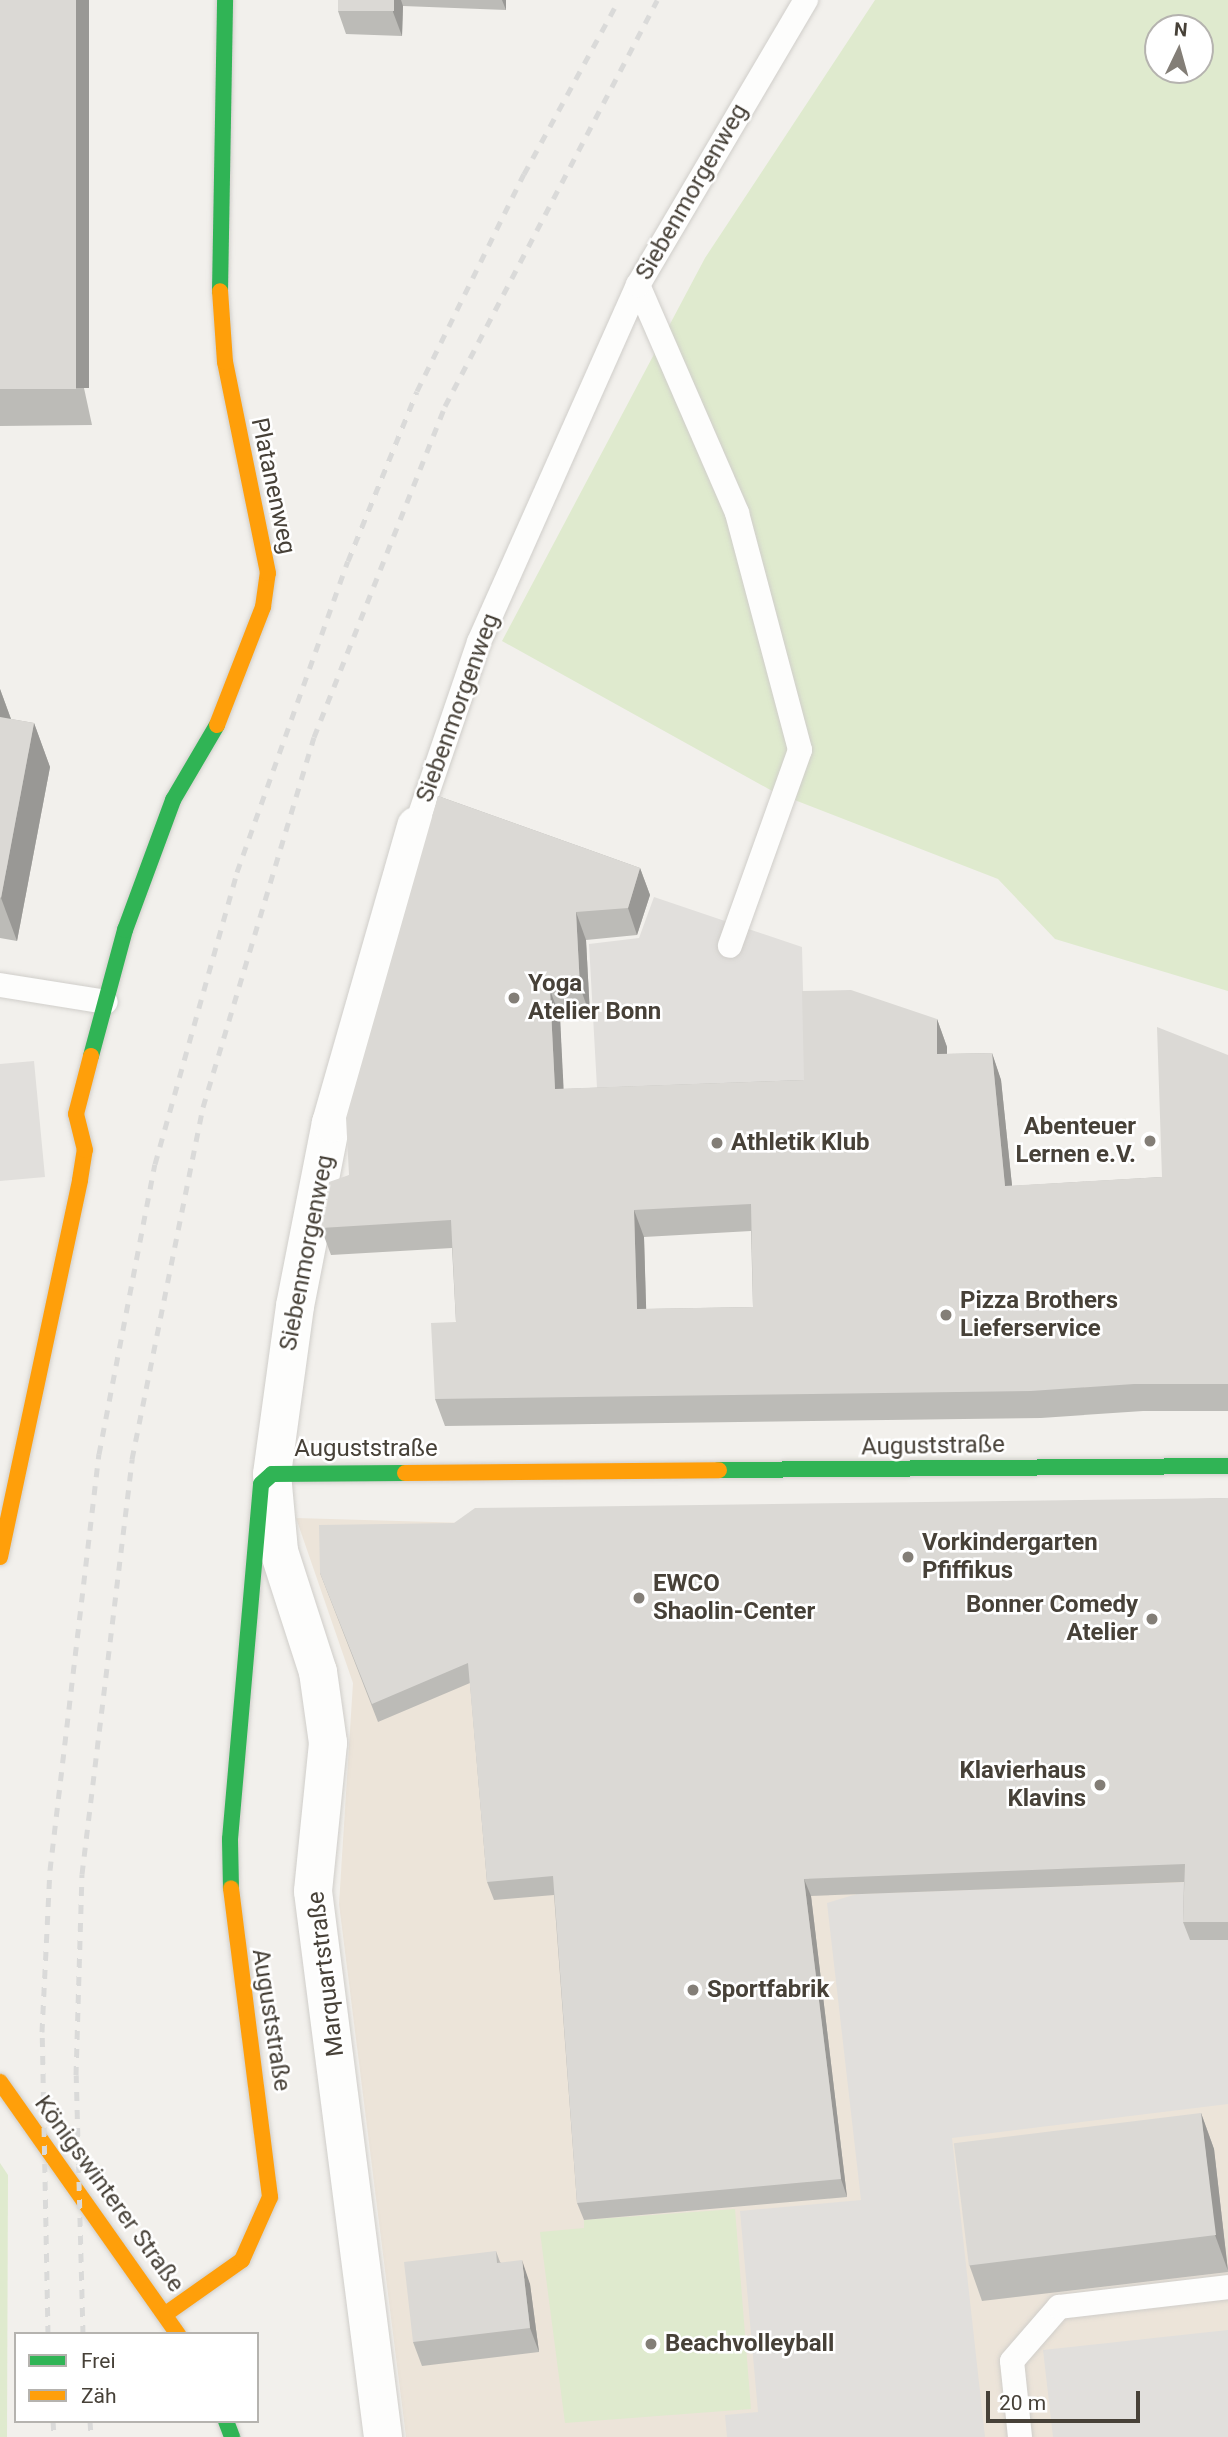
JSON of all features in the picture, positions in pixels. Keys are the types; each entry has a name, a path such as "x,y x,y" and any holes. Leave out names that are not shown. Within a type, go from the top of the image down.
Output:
{"street":[{"name":"Platanenweg","path":"0,1557 80,1180 85,1150 76,1114 106,1002 142,880 173,800 212,738 263,607 268,573 225,362 219,274 225,0"},
{"name":"Siebenmorgenweg","path":"272,1474 295,1306 331,1123 415,827"},
{"name":"Auguststraße","path":"167,2313 242,2260 270,2197 232,1913 230,1839 261,1484 272,1474 1228,1466"},
{"name":"Marquartstraße","path":"272,1474 279,1551 318,1672 328,1743 313,1891 383,2437"},
{"name":"Königswinterer Straße","path":"0,2082 167,2313 177,2332"}],"lane":[{"name":"Siebenmorgenweg","path":"415,827 479,642 638,285 807,0"},
{"path":"638,285 737,513 800,750 730,946"},
{"path":"0,985 106,1002"},
{"path":"1020,2437 1012,2361 1059,2307 1228,2287"}],"shaded area":[{"path":"654,897 802,947 806,1102 598,1106 589,944 639,938"},
{"path":"34,1061 45,1177 0,1181 0,1064"},
{"path":"1228,1515 1228,2437 406,2437 339,1904 353,1683 296,1518 574,1526"},
{"path":"1191,1882 1228,1940 1228,2104 952,2138 985,2437 727,2437 725,2415 758,2412 740,2211 861,2200 827,1903 857,1894"},
{"path":"1228,2330 1228,2437 1053,2437 1043,2350"}],"green space":[{"path":"875,0 1228,0 1228,991 1055,939 998,879 774,792 502,641 705,258"},
{"path":"0,2163 8,2175 7,2437 0,2437"},
{"name":"Beachvolleyball","path":"735,2209 751,2409 565,2423 540,2232 584,2228 584,2220"}],"building":[{"path":"0,0 76,0 76,389 0,389"},
{"path":"338,0 394,0 394,11 338,11"},
{"path":"0,717 34,723 1,898 0,897"},
{"path":"438,796 640,868 628,908 576,912 580,987 550,990 555,1089 804,1080 802,991 851,990 937,1019 937,1054 992,1053 1005,1186 1162,1177 1157,1027 1228,1055 1228,1384 1134,1384 1031,1391 435,1399 431,1323 456,1322 451,1220 321,1228 329,1182 349,1175 346,1118","holes":["751,1204 753,1307 637,1309 634,1210"]},
{"path":"1228,1498 1228,1922 1183,1922 1185,1864 804,1879 841,2179 577,2203 553,1876 487,1882 468,1663 372,1704 320,1573 319,1525 454,1523 475,1508"},
{"path":"1201,2113 1216,2235 969,2265 954,2143"},
{"path":"496,2251 497,2263 522,2260 530,2328 413,2342 404,2262"}],"railway":[{"path":"48,2332 42,2032 50,1870 99,1454 155,1164 237,872 348,561 417,391 524,174 619,0"},
{"path":"83,2332 76,2075 82,1874 132,1459 203,1107 314,737 445,406 657,0"},
{"path":"53,2423 54,2437"},
{"path":"90,2423 91,2437"}],"traffic: fast":[{"path":"220,291 225,0"},
{"path":"91,1056 125,930 173,800 217,725"},
{"path":"719,1470 1228,1466"},
{"path":"231,1888 230,1839 261,1484 272,1474 405,1473"},
{"path":"227,2423 232,2437"}],"traffic: slow":[{"path":"217,725 263,607 268,573 225,362 220,291"},
{"path":"0,1557 80,1180 85,1150 76,1114 91,1056"},
{"path":"405,1473 719,1470"},
{"path":"167,2313 242,2260 270,2197 231,1888"},
{"path":"0,2082 177,2332"}],"place":[{"name":"Yoga Atelier Bonn","path":"514,998"},
{"name":"Abenteuer Lernen e.V.","path":"1150,1141"},
{"name":"Athletik Klub","path":"717,1143"},
{"name":"Pizza Brothers Lieferservice","path":"946,1315"},
{"name":"Vorkindergarten Pfiffikus","path":"908,1557"},
{"name":"EWCO Shaolin-Center","path":"639,1598"},
{"name":"Bonner Comedy Atelier","path":"1152,1619"},
{"name":"Klavierhaus Klavins","path":"1100,1785"},
{"name":"Sportfabrik","path":"693,1990"},
{"name":"Beachvolleyball","path":"651,2344"}]}
